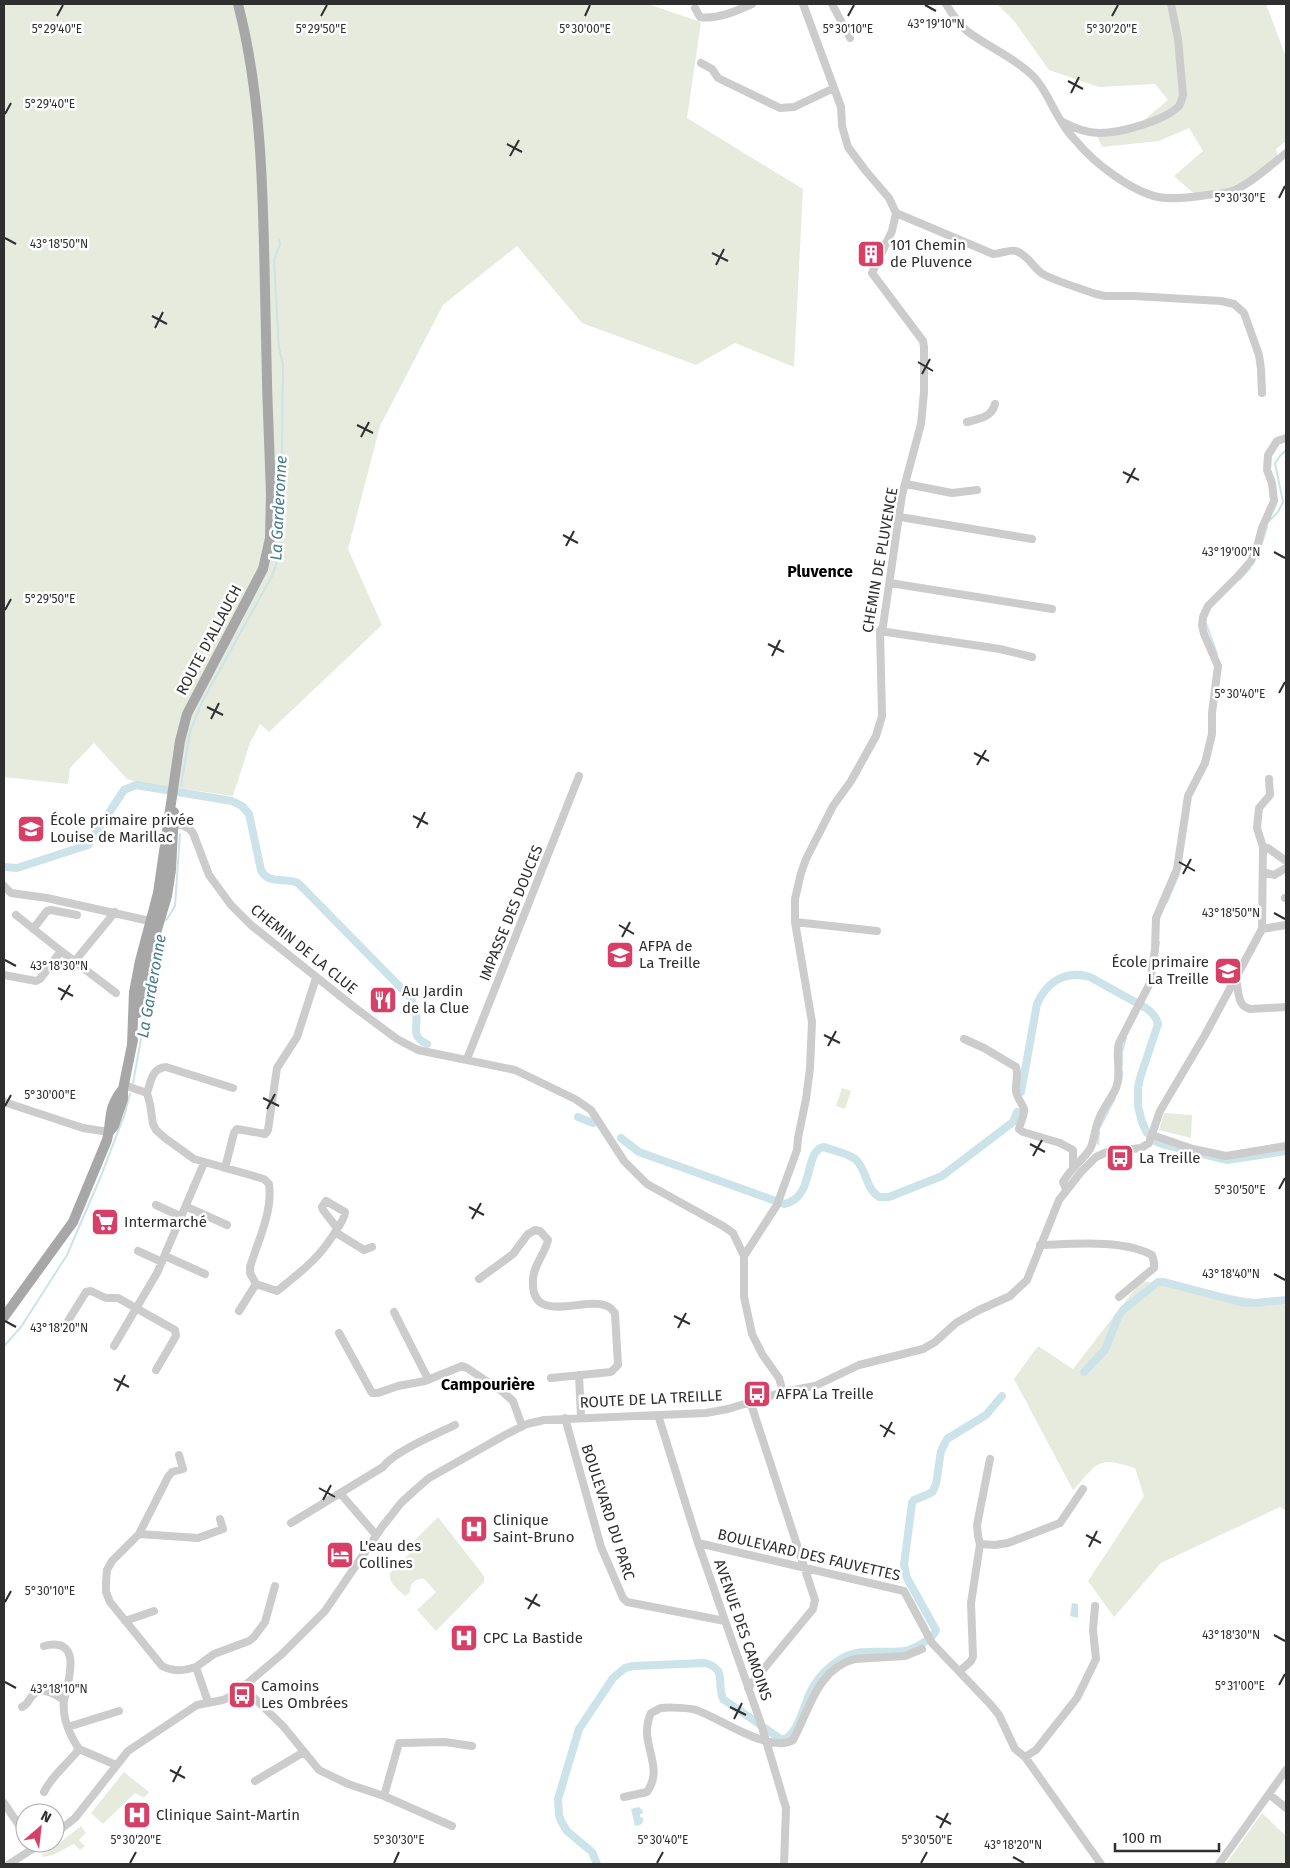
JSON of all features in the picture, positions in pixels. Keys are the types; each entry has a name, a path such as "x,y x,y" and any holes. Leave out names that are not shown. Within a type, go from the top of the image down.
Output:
{"main road":[{"name":"ROUTE D'ALLAUCH","path":"4,1317 72,1222 109,1132 108,1124 111,1110 117,1096 124,1087 132,1045 143,962 154,922 167,896 173,791 180,741 187,714 263,569 270,538 271,503 264,236 257,118 252,72 238,4"}],"street":[{"path":"694,8 700,17 706,18 752,4"},
{"path":"804,4 841,107 842,126 848,147 889,198 896,213 993,254 1003,254 1011,250 1018,252 1029,259 1041,273 1096,294 1221,301 1234,304 1244,312 1259,355 1262,393"},
{"path":"832,4 850,38"},
{"path":"946,4 954,18 966,30 1033,76 1048,96 1060,120 1078,144 1092,158 1138,189 1159,197 1190,198 1227,193 1236,190 1254,178 1286,153"},
{"path":"1060,120 1082,130 1098,133 1113,132 1156,120 1180,104 1183,95 1178,38 1171,4"},
{"path":"701,63 712,68 718,78 780,108 794,107 834,88"},
{"name":"CHEMIN DE PLUVENCE","path":"744,1256 778,1201 797,1150 806,1099 810,1068 812,1022 795,922 795,899 801,873 806,859 833,806 876,736 882,716 880,631 883,626 890,583 902,495 914,444 921,424 924,392 923,341 872,273 892,231 896,213"},
{"path":"967,422 986,417 993,410 995,404"},
{"path":"1066,1188 1064,1182 1093,1143 1098,1120 1116,1089 1119,1079 1117,1050 1150,983 1155,949 1156,918 1177,868 1188,796 1205,763 1212,734 1212,713 1218,666 1204,634 1203,617 1208,606 1251,561 1262,528 1274,501 1272,483 1267,470 1268,455 1277,441 1286,438"},
{"path":"906,484 952,493 977,490"},
{"path":"900,517 1032,539"},
{"path":"890,583 1052,609"},
{"path":"880,631 1000,649 1032,657"},
{"name":"IMPASSE DES DOUCES","path":"467,1059 579,776"},
{"path":"1269,780 1270,795 1259,808 1257,828 1263,847 1262,929 1160,1111 1152,1137 1226,1156 1286,1146"},
{"name":"CHEMIN DE LA CLUE","path":"170,824 188,827 193,832 209,875 231,905 251,925 316,978 397,1039 426,1052 515,1070 576,1099 591,1110 616,1150 635,1173 647,1184 723,1226 732,1234 744,1256"},
{"path":"1263,847 1268,848 1286,861"},
{"path":"1263,872 1274,875 1286,868"},
{"path":"4,886 11,893 47,898 154,922"},
{"path":"34,929 47,911 51,910 76,915"},
{"path":"75,961 115,912"},
{"path":"16,915 116,993"},
{"path":"795,922 877,931"},
{"path":"1262,929 1286,925"},
{"path":"4,975 36,981 40,979 62,951"},
{"path":"225,1168 234,1133 237,1129 265,1134 268,1130 277,1068 297,1037 316,978"},
{"path":"1234,981 1237,984 1240,1000 1245,1008 1250,1010 1286,1008"},
{"path":"964,1039 984,1048 1016,1067 1015,1087 1017,1098 1024,1112 1019,1126 1020,1130 1060,1143 1073,1150 1074,1167"},
{"path":"233,1088 166,1067 160,1067 154,1072 147,1093 151,1118 156,1130 185,1153 204,1163 264,1179 269,1184 268,1207 250,1267 250,1273 256,1284 277,1291 314,1261 335,1232 364,1250 372,1247"},
{"path":"124,1087 147,1093"},
{"path":"4,1102 83,1128 109,1132"},
{"name":"ROUTE DE LA TREILLE","path":"65,1826 75,1818 116,1765 135,1746 198,1705 243,1687 282,1654 325,1611 376,1535 401,1503 429,1478 522,1426 536,1421 581,1417 706,1413 728,1409 783,1392 816,1386 859,1365 923,1349 935,1342 956,1323 977,1311 1000,1302 1018,1290 1027,1280 1056,1206 1066,1188 1096,1157 1112,1150 1141,1148 1152,1137"},
{"path":"114,1346 158,1273 204,1163"},
{"path":"156,1206 182,1217"},
{"path":"186,1207 227,1225"},
{"path":"479,1279 513,1254 528,1234 535,1230 540,1231 548,1240 532,1280 536,1297 541,1303 550,1307 600,1304 609,1307 615,1313 618,1365 611,1372 551,1378"},
{"path":"1040,1246 1083,1244 1116,1246 1144,1251 1152,1255 1154,1268 1120,1297"},
{"path":"138,1251 164,1258 205,1274"},
{"path":"744,1256 744,1297 752,1334 762,1354 780,1378 783,1392"},
{"path":"239,1311 256,1284"},
{"path":"68,1321 86,1292 91,1291 106,1298 118,1298 136,1308 175,1330 176,1336 156,1370"},
{"path":"394,1312 428,1379"},
{"path":"339,1333 372,1393 428,1379 458,1368 467,1368 513,1401 522,1426"},
{"path":"579,1375 581,1417"},
{"path":"748,1688 813,1609 814,1600 805,1567 750,1402"},
{"name":"AVENUE DES CAMOINS","path":"658,1415 698,1543 761,1724 786,1808 784,1864"},
{"name":"BOULEVARD DU PARC","path":"565,1418 601,1547 622,1598 627,1602 725,1621"},
{"path":"291,1523 383,1467 386,1462 455,1425"},
{"path":"179,1454 183,1469 172,1472 168,1476 139,1534 112,1561 107,1570 106,1592 110,1602 162,1666 183,1671 196,1667 214,1654 254,1637 265,1622 275,1586"},
{"path":"960,1671 973,1657 970,1603 980,1544 977,1525 990,1459"},
{"path":"980,1544 995,1545 1008,1543 1060,1524 1083,1489"},
{"path":"340,1493 376,1535"},
{"path":"139,1534 198,1538 223,1529 220,1519"},
{"name":"BOULEVARD DES FAUVETTES","path":"698,1543 904,1591 932,1643 991,1705 999,1716 1015,1749 1025,1758 1102,1864"},
{"path":"1025,1758 1036,1750 1076,1698 1096,1659 1093,1630 1096,1606"},
{"path":"125,1621 154,1611"},
{"path":"44,1646 52,1644 65,1648 71,1660 71,1672 63,1711 72,1738 79,1749 116,1765"},
{"path":"624,1797 646,1792 653,1784 655,1773 646,1738 646,1723 651,1713 661,1708 694,1710 746,1734 765,1737 782,1744 788,1743 793,1740 821,1682 827,1674 847,1661 862,1658 905,1656 922,1649"},
{"path":"196,1667 208,1702"},
{"path":"243,1687 283,1726 316,1768 348,1784 384,1796 452,1826"},
{"path":"22,1707 37,1692 54,1693 64,1700"},
{"path":"68,1727 119,1711"},
{"path":"384,1796 399,1744 445,1742 472,1746"},
{"path":"44,1792 48,1783 71,1761 79,1749"},
{"path":"255,1781 304,1752"},
{"path":"1219,1864 1286,1770"},
{"path":"1269,1794 1286,1808"},
{"path":"4,1803 15,1819"},
{"path":"10,1864 25,1853"}],"shaded area":[{"path":"4,4 648,4 701,22 687,118 803,189 794,367 735,343 696,365 582,323 517,246 443,305 380,426 348,549 382,625 269,732 260,724 250,743 233,796 127,779 94,743 70,768 68,784 4,777"},
{"path":"997,4 1266,4 1286,57 1286,141 1276,149 1279,164 1253,183 1200,199 1174,176 1203,151 1189,128 1159,141 1102,147 1097,136 1150,123 1144,120 1168,100 1155,84 1099,87 1049,70 1014,21"},
{"path":"842,1088 851,1091 845,1109 836,1106"},
{"path":"1164,1113 1192,1115 1191,1138 1159,1130"},
{"path":"1141,1281 1286,1305 1286,1511 1280,1507 1161,1563 1114,1617 1088,1581 1144,1496 1135,1468 1113,1462 1099,1464 1073,1490 1014,1379 1038,1346 1073,1369"},
{"path":"438,1517 484,1576 484,1582 436,1631 417,1610 436,1592 424,1579 418,1579 411,1586 410,1592 405,1596 394,1586 390,1573 409,1554 405,1550"},
{"path":"124,1772 149,1792 144,1798 135,1793 103,1824 91,1813"},
{"path":"1262,1813 1286,1836 1286,1864 1226,1864"},
{"path":"81,1826 86,1833 79,1840 85,1846 80,1850 74,1844 65,1849 65,1839"},
{"path":"45,1853 57,1853 42,1857 42,1854"}],"water":[{"path":"1072,1603 1078,1604 1078,1618 1070,1616"},
{"path":"639,1807 643,1811 640,1817 643,1818 643,1822 635,1826 631,1809"}],"waterway":[{"name":"La Garderonne","path":"181,786 190,732 202,702 272,576 279,556 281,537 283,364 279,348 274,261 280,244 279,239"},
{"path":"1268,522 1278,512 1283,502 1275,463 1286,450"},
{"path":"1261,546 1267,527"},
{"path":"1240,579 1250,568"},
{"path":"1206,623 1217,654"},
{"path":"4,867 17,868 88,845 124,790 136,785 232,801 242,806 249,814 261,870 264,875 272,879 298,883 410,997 417,1018 416,1034 421,1041 427,1044"},
{"name":"La Garderonne","path":"163,921 167,919 175,906 180,834"},
{"path":"1167,902 1179,874"},
{"path":"1155,969 1159,942"},
{"name":"La Garderonne","path":"133,1083 151,984 149,983 157,948"},
{"path":"1021,1092 1037,1004 1041,996 1046,989 1065,976 1081,975 1090,977 1146,1008 1154,1015 1157,1021 1158,1024 1138,1088 1138,1106 1142,1122 1147,1133 1155,1141 1227,1160 1286,1151"},
{"path":"1122,1065 1122,1052 1126,1038"},
{"path":"1121,1082 1122,1072"},
{"name":"La Garderonne","path":"4,1346 21,1327 67,1255 101,1176 124,1116 130,1094"},
{"path":"1100,1127 1115,1098"},
{"path":"621,1138 639,1152 784,1204 794,1200 801,1193 813,1156 824,1147 855,1159 862,1168 868,1184 874,1193 879,1197 889,1197 942,1176 1013,1122 1017,1112"},
{"path":"578,1117 593,1123"},
{"path":"1098,1144 1099,1132"},
{"path":"1084,1372 1105,1350 1118,1317 1123,1310 1158,1282 1240,1302 1255,1303 1286,1300"},
{"path":"597,1864 592,1852 567,1831 559,1815 558,1799 579,1729 613,1678 625,1668 633,1666 705,1663 717,1669 723,1699 782,1740 788,1738 792,1733 818,1680 836,1662 857,1653 905,1651 927,1640 936,1630 907,1578 904,1565 912,1503 914,1500 933,1491 936,1484 941,1451 947,1439 986,1415 1002,1396"}],"place":[{"name":"101 Chemin de Pluvence","path":"871,254"},
{"name":"École primaire privée Louise de Marillac","path":"31,829"},
{"name":"AFPA de La Treille","path":"620,955"},
{"name":"École primaire La Treille","path":"1228,971"},
{"name":"Au Jardin de la Clue","path":"383,1000"},
{"name":"La Treille","path":"1120,1158"},
{"name":"Intermarché","path":"105,1222"},
{"name":"AFPA La Treille","path":"757,1394"},
{"name":"Clinique Saint-Bruno","path":"474,1529"},
{"name":"L'eau des Collines","path":"340,1555"},
{"name":"CPC La Bastide","path":"464,1638"},
{"name":"Camoins Les Ombrées","path":"242,1695"},
{"name":"Clinique Saint-Martin","path":"137,1815"}],"district":[{"name":"Pluvence","path":"820,571"},
{"name":"Campourière","path":"488,1384"}]}
